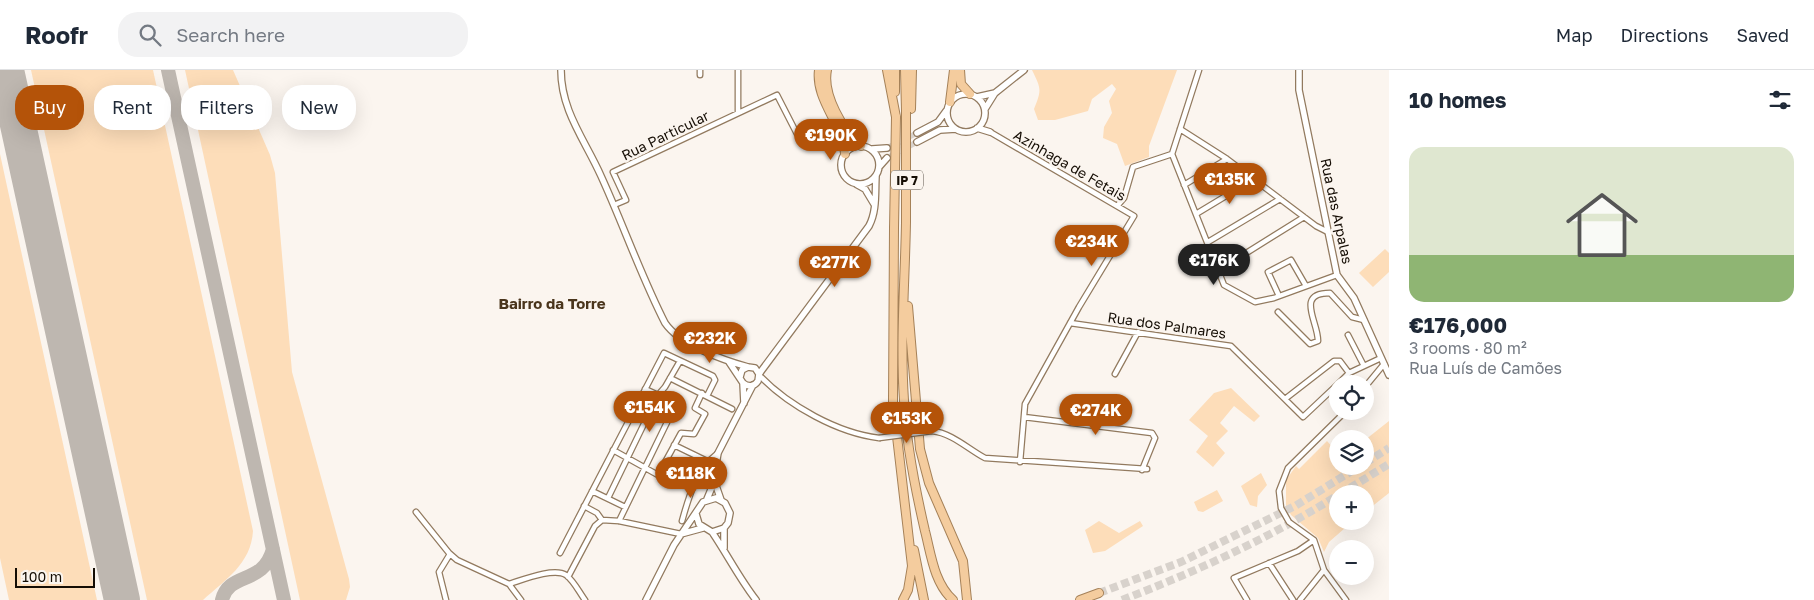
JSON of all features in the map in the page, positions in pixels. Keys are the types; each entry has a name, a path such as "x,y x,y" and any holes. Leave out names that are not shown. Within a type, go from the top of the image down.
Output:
{"highway":[{"path":"819,70 818,77 822,94 844,139 844,154"},
{"path":"827,70 828,91 848,135 861,146"},
{"path":"888,70 896,117"},
{"name":"IP 7","path":"895,70 894,402 902,488 909,531"},
{"name":"IP 7","path":"905,70 909,110 905,277"},
{"path":"909,110 912,70"},
{"path":"949,105 954,70"},
{"path":"960,70 961,84 973,95"},
{"path":"905,277 920,449 929,483 964,561 967,600"},
{"path":"905,277 902,352 904,402 911,468 934,568 942,588 953,600"},
{"path":"904,600 908,590 912,566 909,531"},
{"path":"909,531 920,572 924,600"},
{"path":"1080,600 1099,593"}],"street":[{"path":"561,70 564,102 614,205 661,316 670,330 680,338 729,362 750,367 758,379 810,414 839,430 858,436 879,438 932,431 946,433 967,449 985,458 1020,462 1144,469 1155,438 1152,433 1024,418"},
{"path":"738,70 738,112"},
{"path":"949,105 947,116 956,129 962,132 977,128 982,123 985,109 995,93 1024,70"},
{"path":"1199,70 1172,154 1224,285 1255,302 1279,296 1337,275"},
{"name":"Rua das Arpalas","path":"1298,70 1300,90 1337,275 1354,298 1389,376"},
{"path":"917,133 938,122 949,105 962,94 995,93"},
{"name":"Rua Particular","path":"614,205 626,200 614,172 776,95 797,134"},
{"path":"973,95 985,109"},
{"path":"982,123 990,132"},
{"path":"977,128 990,132"},
{"path":"917,142 940,130 956,129"},
{"path":"1180,129 1328,232"},
{"name":"Azinhaga de Fetais","path":"990,132 1134,216 1070,323 1025,404 1020,462"},
{"path":"875,208 865,189 844,175 841,168 844,154 855,146 872,150 876,154 879,167"},
{"path":"872,150 887,148"},
{"path":"1118,205 1124,198 1133,167 1172,154"},
{"path":"646,600 681,534 696,514 700,505 707,499 714,478 718,453 758,379 772,356 869,226 875,208 876,176 879,167 887,158"},
{"path":"1184,185 1227,160"},
{"path":"856,184 871,181 876,176"},
{"path":"1196,214 1254,179"},
{"path":"1208,242 1280,199"},
{"path":"1219,270 1304,217"},
{"path":"1279,296 1268,272 1291,260 1306,286"},
{"path":"1278,312 1310,344 1318,341 1309,306 1311,300 1319,293 1330,293 1352,317 1364,320"},
{"name":"Rua dos Palmares","path":"1070,323 1231,346 1303,417 1329,392"},
{"path":"1116,374 1138,332"},
{"path":"1348,336 1364,366"},
{"path":"560,553 584,506 613,450 645,389 664,352 713,376 715,380 695,408 705,414 694,434 680,433 658,475 613,450"},
{"path":"744,403 741,380 742,370 772,356"},
{"path":"608,498 658,395 680,361"},
{"path":"1285,399 1334,361 1340,361 1349,373"},
{"path":"1373,375 1382,361"},
{"name":"Rua dos Palmares","path":"1349,373 1382,361"},
{"path":"729,362 741,380"},
{"path":"670,378 732,409"},
{"path":"741,380 758,379"},
{"path":"645,389 658,395"},
{"path":"619,521 644,467 674,410"},
{"path":"1337,420 1288,468 1279,492 1281,508 1289,522 1314,540 1324,570 1346,600"},
{"path":"674,445 707,461"},
{"path":"682,521 693,484 707,461 718,453"},
{"path":"712,532 724,528 728,524 730,513 725,503 721,500 714,478"},
{"path":"592,491 625,507"},
{"path":"707,499 721,500"},
{"path":"584,506 597,513 602,520"},
{"path":"416,512 457,560 509,584 521,600"},
{"path":"696,514 703,528 712,532 724,548 738,576 756,600"},
{"path":"568,577 595,526 602,520 619,521 681,534 703,528"},
{"path":"724,528 724,548"},
{"path":"1247,600 1234,578 1298,551 1314,540"},
{"path":"446,600 440,572 450,554"},
{"path":"1269,563 1294,600"},
{"path":"1300,600 1324,570"},
{"path":"509,584 559,572 568,577 585,600"}],"shaded area":[{"path":"31,70 153,70 156,85 94,85 94,130 166,130 253,531 251,543 242,562 228,578 203,600 147,600 44,130 84,130 84,85 34,85"},
{"path":"185,70 233,70 240,85 188,85"},
{"path":"1032,70 1177,70 1149,146 1149,157 1125,166 1117,144 1103,138 1104,127 1112,113 1109,101 1116,89 1112,84 1092,99 1088,111 1055,120 1038,120 1034,109 1039,89"},
{"path":"198,130 259,130 270,155 275,173 292,372 350,587 346,600 300,600"},
{"path":"0,154 97,600 9,600 0,558"},
{"path":"1385,249 1389,253 1389,272 1373,287 1359,273"},
{"path":"1231,388 1260,416 1254,422 1234,406 1220,423 1228,431 1216,443 1225,453 1213,467 1196,452 1208,436 1189,420 1214,393"},
{"path":"1389,421 1389,493 1374,505 1374,485 1329,485 1329,530 1343,530 1329,540 1324,552 1318,538 1291,515 1286,506 1286,480 1296,466 1299,469 1327,441 1329,443 1329,475 1374,475 1374,433"},
{"path":"1261,473 1267,485 1258,496 1257,507 1250,505 1241,486"},
{"path":"1217,490 1223,501 1203,512 1198,511 1194,502"},
{"path":"1099,521 1119,533 1140,521 1143,526 1105,551 1093,553 1085,530"}],"taxiway":[{"path":"168,70 284,600"},
{"path":"222,600 226,591 232,585 262,568 268,561 273,549"}],"runway":[{"path":"6,70 122,600"}],"tunnel":[{"path":"887,148 917,133"},
{"path":"887,158 917,142"},
{"path":"1374,457 1389,448"},
{"path":"1355,485 1389,464"},
{"path":"1099,593 1181,562 1295,506 1345,475"},
{"path":"1122,600 1233,553 1329,501"}],"district":[{"name":"Bairro da Torre","path":"552,303"}]}
